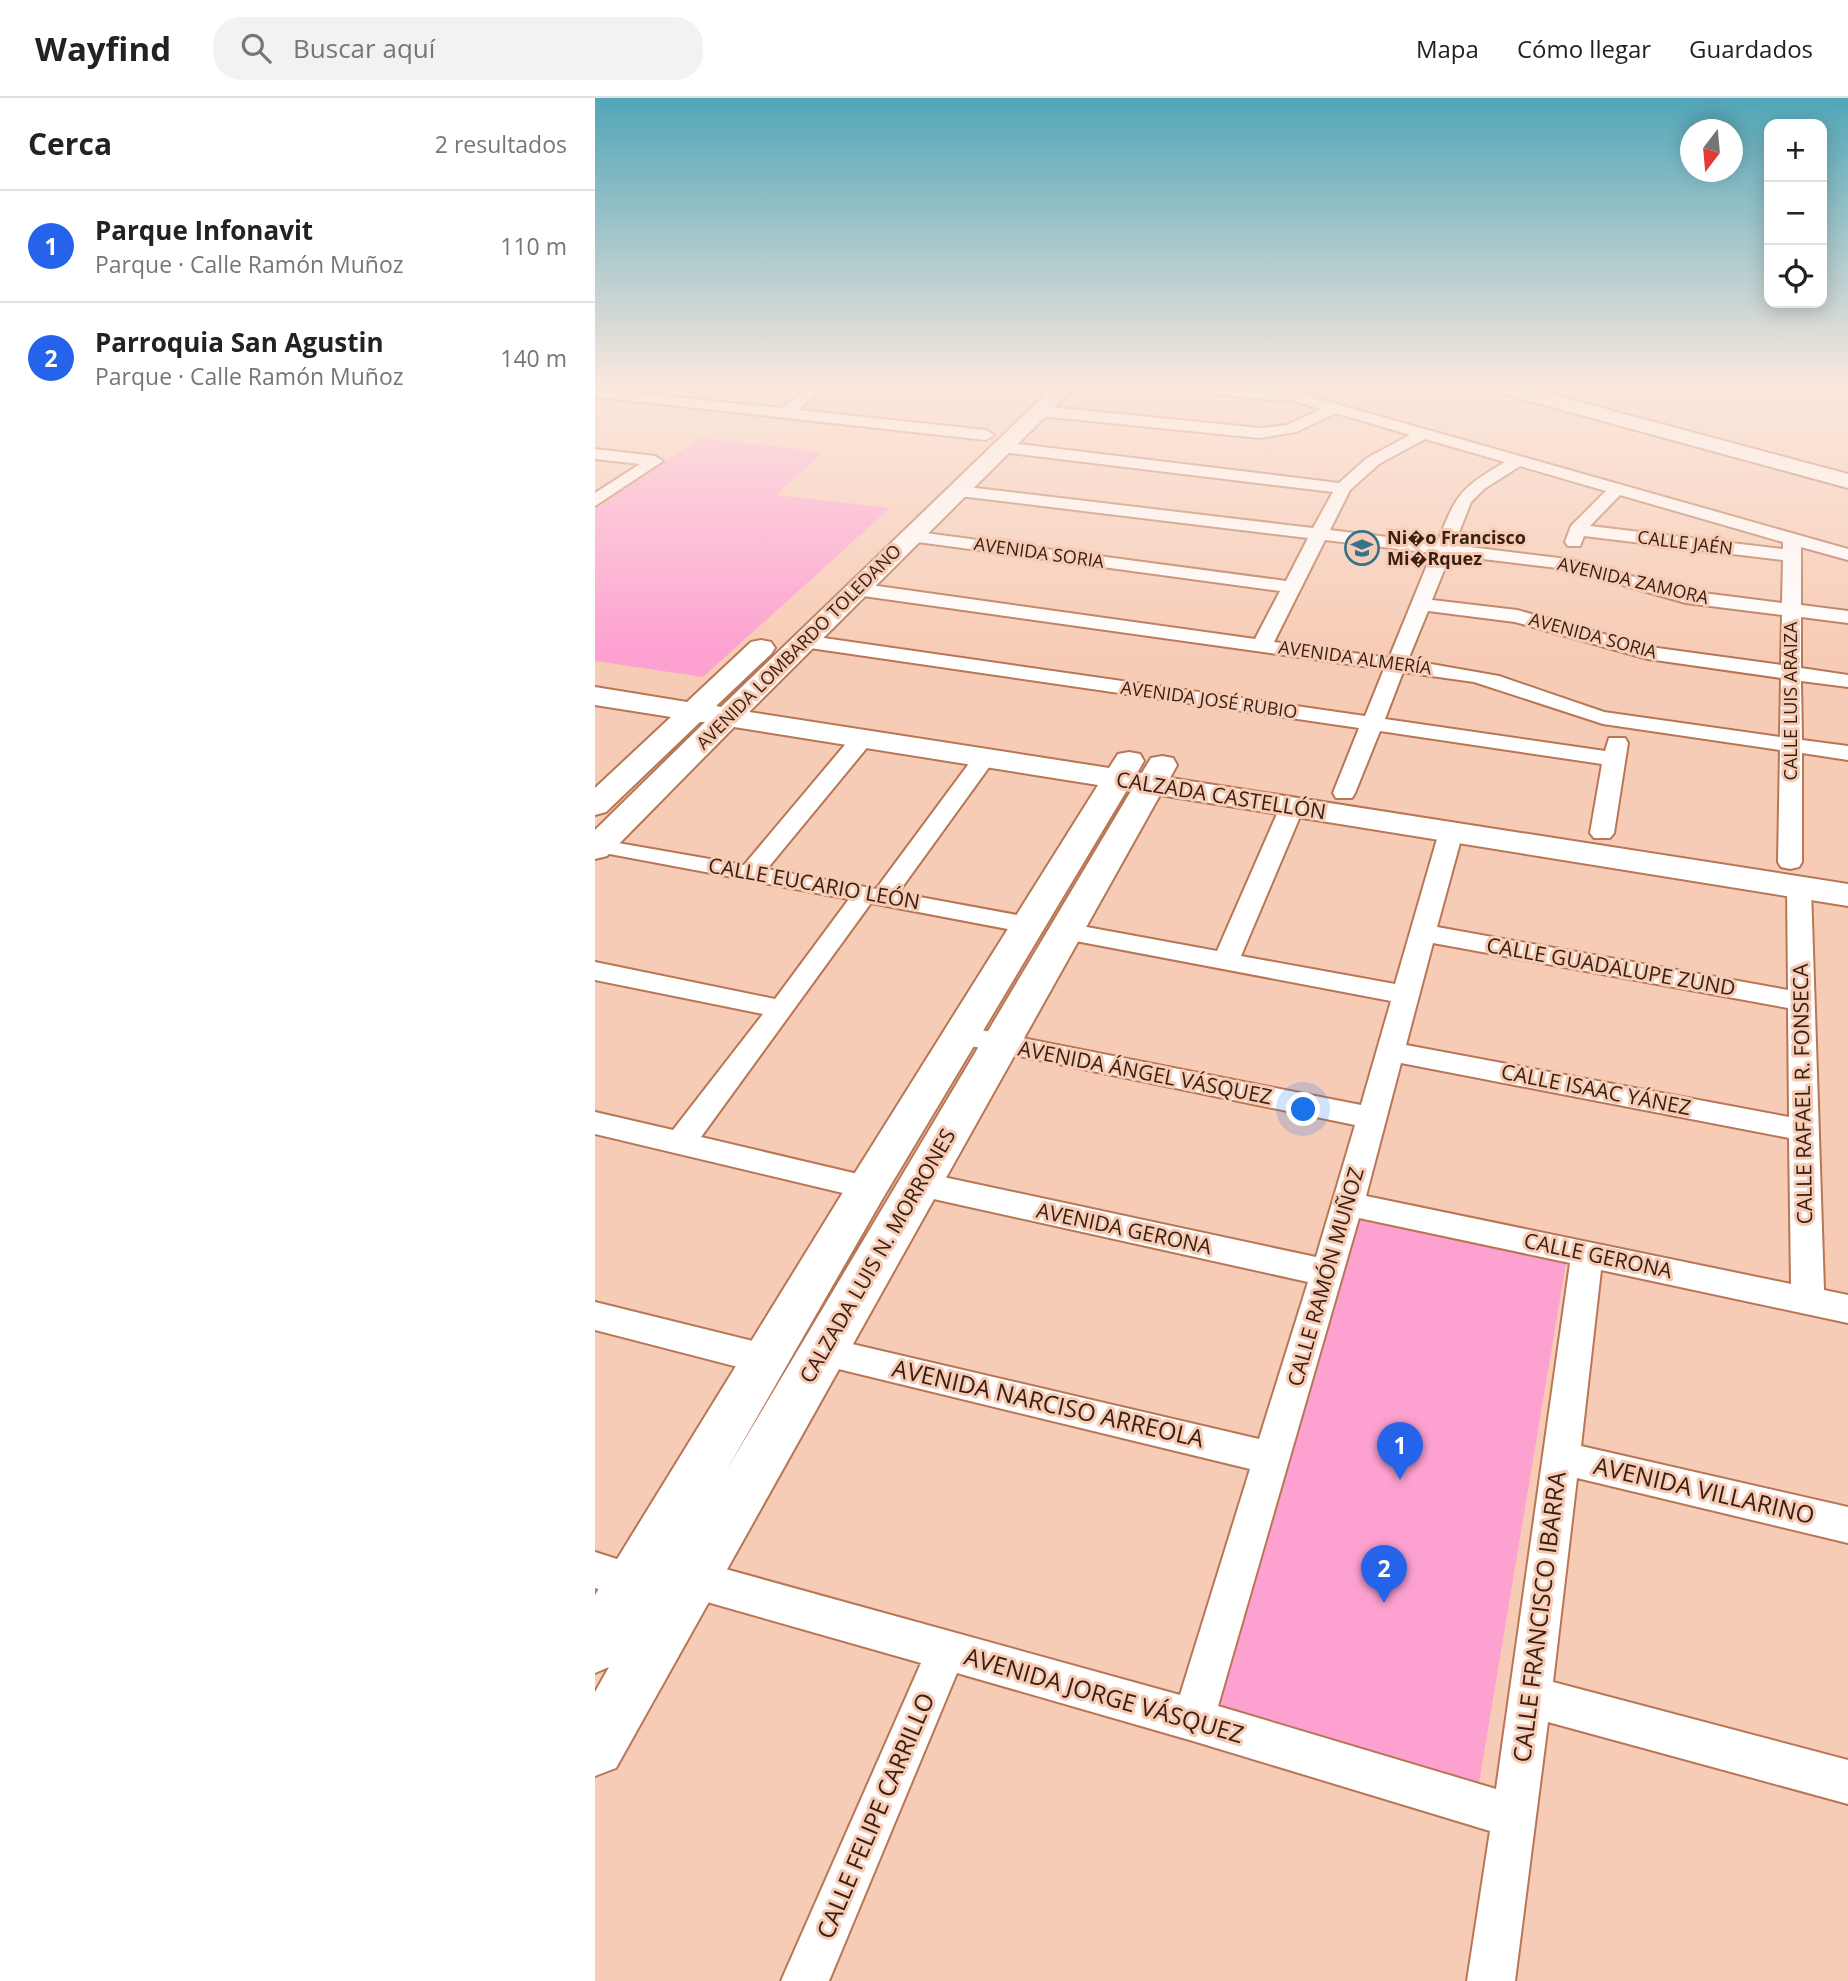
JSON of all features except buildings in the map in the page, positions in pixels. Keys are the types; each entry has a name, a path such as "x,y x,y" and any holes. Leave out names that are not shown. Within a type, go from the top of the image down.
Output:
{"main road":[{"name":"AVENIDA LOMBARDO TOLEDANO","path":"824,589 923,495 948,476"},
{"name":"AVENIDA LOMBARDO TOLEDANO","path":"597,847 720,706 790,638 856,589 973,476"},
{"path":"910,537 902,533 902,528 921,505 923,495"},
{"path":"856,589 859,578 880,556 866,549"},
{"name":"CALZADA CASTELLÓN","path":"595,676 862,739 984,758 1344,793 1602,833 1795,875 1848,895"},
{"name":"CALZADA CASTELLÓN","path":"595,695 720,706 1140,773 1292,807 1451,832 1795,875 1848,872"},
{"name":"AVENIDA LOMBARDO TOLEDANO","path":"595,805 720,706"},
{"name":"CALZADA LUIS N. MORRONES","path":"595,1747 920,1184 1028,925 1140,773"},
{"name":"CALZADA LUIS N. MORRONES","path":"595,1646 615,1576 765,1359 868,1187 1065,931 1140,773"}],"street":[{"path":"595,501 633,476"},
{"path":"1253,476 1343,488"},
{"path":"1262,645 1343,488 1356,476"},
{"path":"1344,793 1463,500 1470,491 1494,476"},
{"path":"1573,476 1793,547 1848,555"},
{"path":"1567,564 1577,530 1617,489"},
{"name":"AVENIDA ZAMORA","path":"959,491 1567,564 1667,593 1848,617"},
{"name":"CALLE JAÉN","path":"1577,530 1793,547"},
{"name":"AVENIDA SORIA","path":"910,537 1292,587"},
{"name":"CALLE LUIS ARAIZA","path":"1793,547 1790,745 1795,875"},
{"name":"AVENIDA ALMERÍA","path":"856,589 1487,678 1568,709 1620,721 1848,753"},
{"name":"AVENIDA SORIA","path":"1421,604 1524,617 1641,652 1848,681"},
{"name":"AVENIDA JOSÉ RUBIO","path":"790,638 1615,759"},
{"path":"1602,833 1620,721"},
{"path":"751,872 862,739"},
{"path":"680,1143 782,1010 984,758"},
{"path":"1226,961 1292,807"},
{"name":"CALLE RAMÓN MUÑOZ","path":"1193,1720 1348,1204 1451,832"},
{"name":"CALLE EUCARIO LEÓN","path":"597,847 751,872 1028,925"},
{"name":"CALLE RAFAEL R. FONSECA","path":"1795,875 1808,1301"},
{"path":"1065,931 1405,995"},
{"name":"CALLE GUADALUPE ZUND","path":"1423,933 1800,1001"},
{"path":"595,971 782,1010"},
{"name":"AVENIDA ÁNGEL VÁSQUEZ","path":"981,1040 1371,1118"},
{"name":"CALLE ISAAC YÁNEZ","path":"1389,1051 1804,1130"},
{"path":"595,1123 868,1187"},
{"name":"AVENIDA GERONA","path":"920,1184 1327,1273"},
{"name":"CALLE GERONA","path":"1348,1204 1848,1309"},
{"name":"CALLE FRANCISCO IBARRA","path":"1491,1981 1531,1697 1559,1457 1587,1254"},
{"path":"595,1316 765,1359"},
{"name":"AVENIDA NARCISO ARREOLA","path":"822,1351 1273,1458"},
{"name":"AVENIDA VILLARINO","path":"1559,1457 1848,1525"},
{"name":"AVENIDA JORGE VÁSQUEZ","path":"693,1579 1193,1720 1515,1817"},
{"name":"CALLE FELIPE CARRILLO","path":"805,1981 946,1652"},
{"path":"1531,1697 1848,1782"}],"shaded area":[{"path":"644,476 797,476 776,495 890,508 703,677 595,661 595,509"},
{"path":"1346,1213 1567,1257 1479,1783 1208,1703"}],"place":[{"name":"Ni�o Francisco Mi�Rquez","path":"1362,548"},
{"name":"Parque Infonavit","path":"1400,1480"},
{"name":"Parroquia San Agustin","path":"1384,1603"}]}
